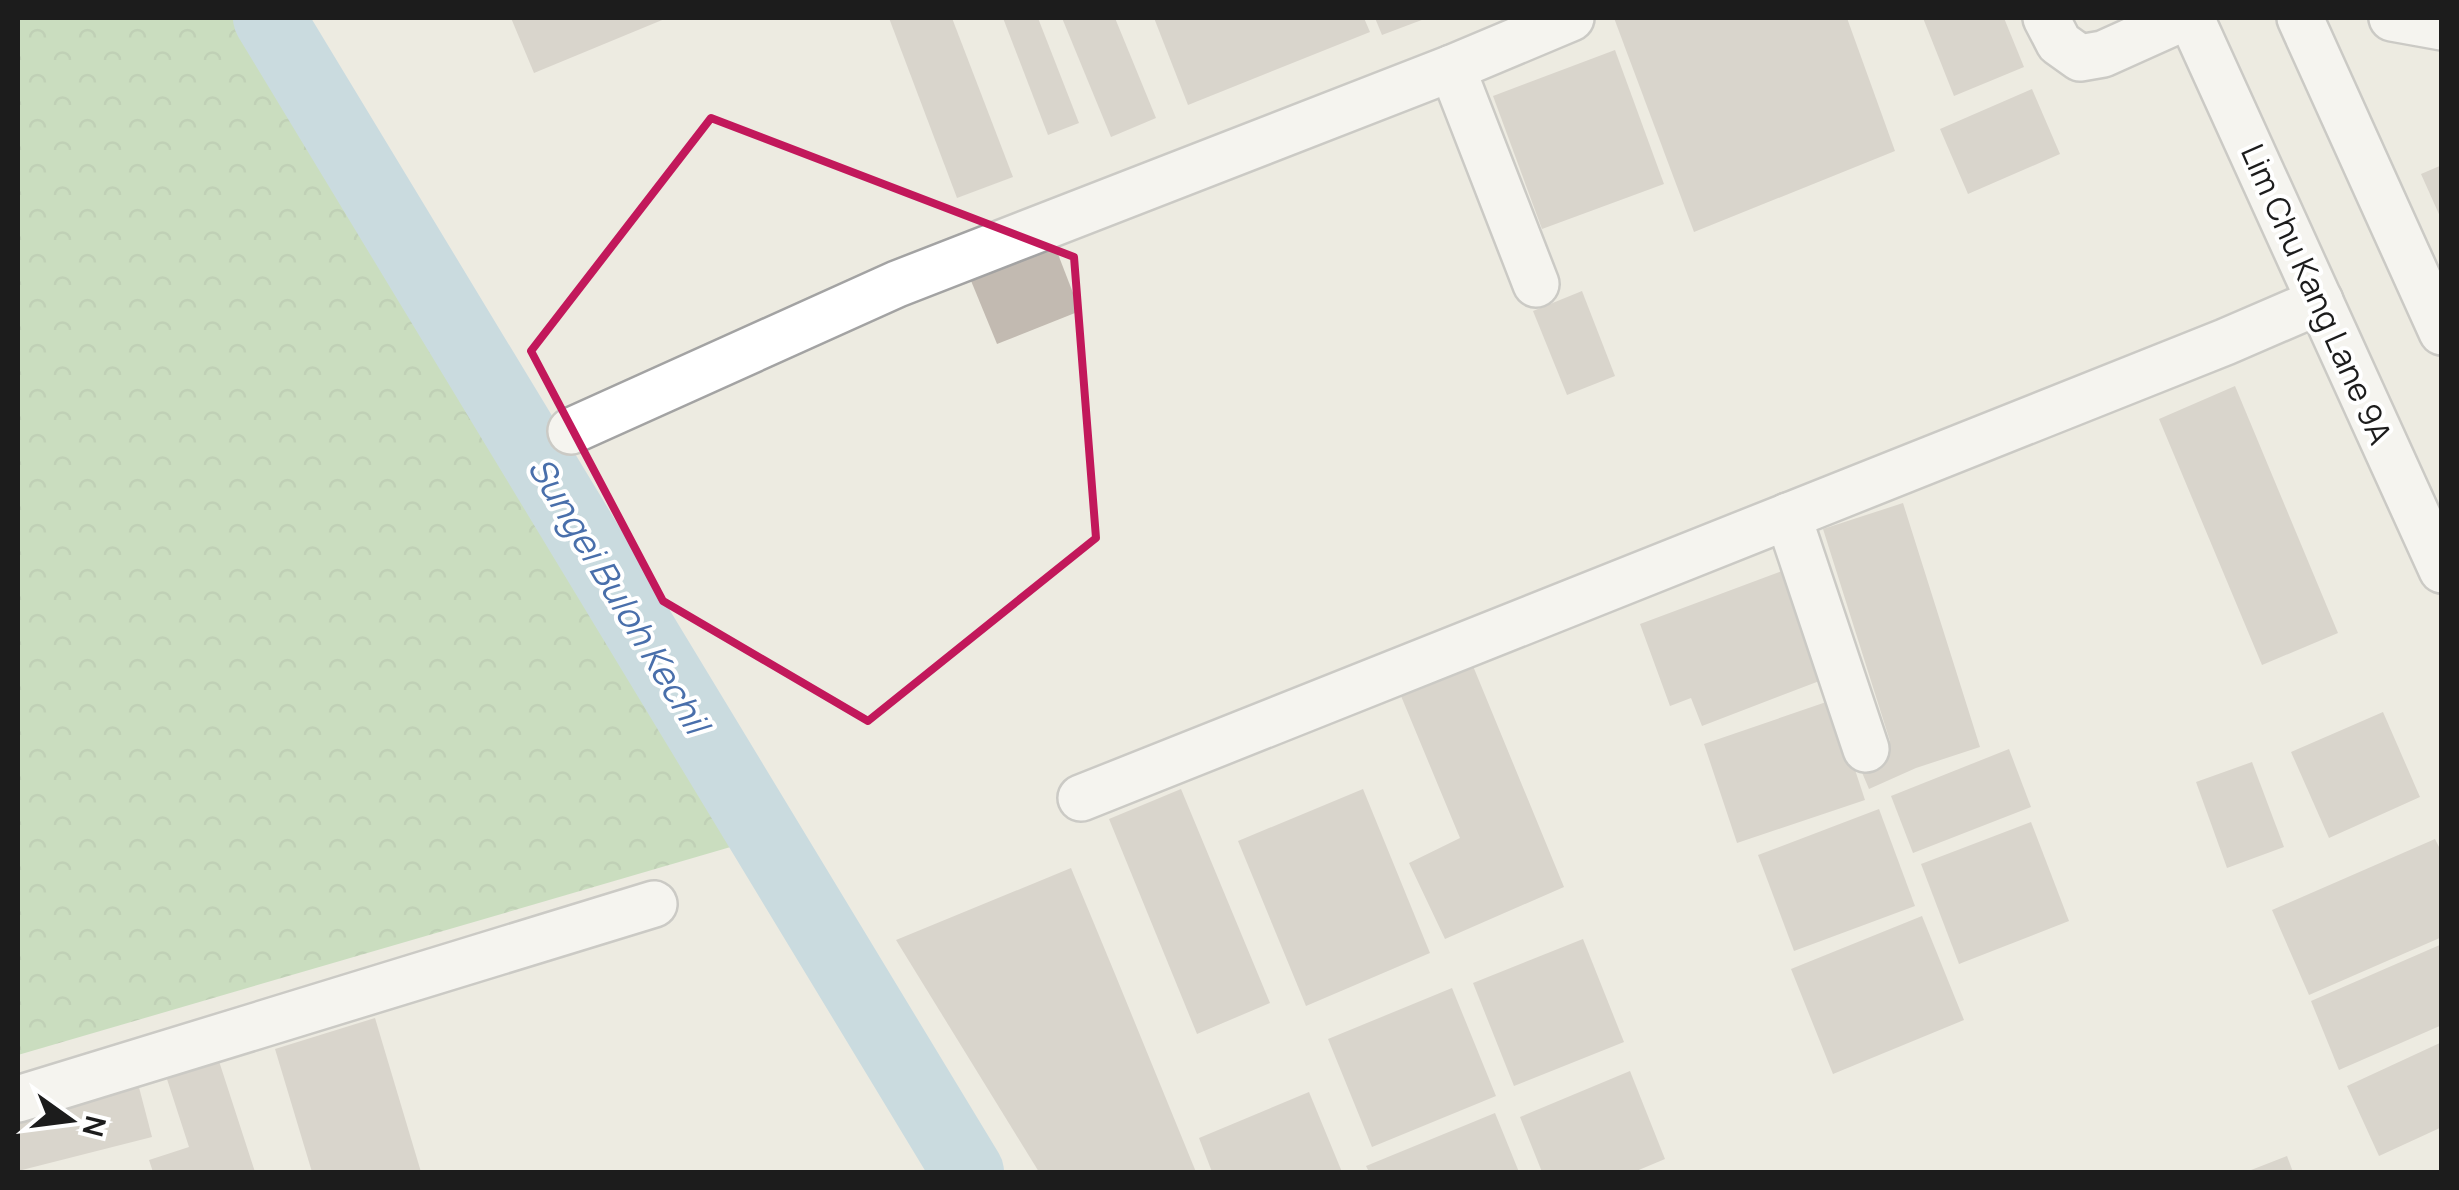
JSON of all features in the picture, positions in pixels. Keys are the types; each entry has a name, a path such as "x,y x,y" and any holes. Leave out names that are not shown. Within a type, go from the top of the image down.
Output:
{"street":[{"path":"571,431 897,284 1452,68 1570,18"},
{"path":"2046,18 2059,43 2080,58 2103,54 2183,18"},
{"name":"Lim Chu Kang Lane 9A","path":"2191,18 2442,570"},
{"path":"2300,18 2442,332"},
{"path":"2392,18 2442,27"},
{"path":"1452,68 1536,284"},
{"path":"1081,798 2320,301"},
{"path":"1788,516 1866,749"},
{"path":"18,1099 654,904"}],"highlighted area":[{"path":"711,118 1074,257 1096,538 868,721 663,601 531,351"}],"green space":[{"path":"18,18 236,18 734,846 18,1055"}],"building":[{"path":"511,18 667,18 534,73"},
{"path":"889,18 952,18 1013,177 957,198"},
{"path":"1003,18 1038,18 1079,123 1048,135"},
{"path":"1062,18 1115,18 1156,118 1111,137"},
{"path":"1154,18 1364,18 1370,32 1188,105"},
{"path":"1375,18 1427,18 1382,35"},
{"path":"1614,18 1847,18 1895,151 1694,232"},
{"path":"1923,18 2004,18 2024,67 1954,96"},
{"path":"1615,50 1664,184 1542,229 1493,96"},
{"path":"2032,89 2060,154 1968,194 1940,129"},
{"path":"2442,165 2442,221 2421,174"},
{"path":"1051,236 1080,311 997,344 967,271"},
{"path":"1582,291 1615,376 1567,395 1533,311"},
{"path":"2235,386 2338,633 2262,665 2159,419"},
{"path":"1903,503 1980,747 1916,768 1869,789 1855,756 1890,741 1823,529"},
{"path":"1782,571 1822,680 1702,726 1691,698 1670,706 1640,624"},
{"path":"1473,666 1564,887 1445,939 1409,863 1460,838 1401,696"},
{"path":"1832,700 1865,800 1737,843 1704,744"},
{"path":"2383,712 2420,797 2329,838 2291,752"},
{"path":"2009,749 2031,807 1913,853 1891,796"},
{"path":"2252,762 2284,847 2227,868 2196,782"},
{"path":"1181,789 1270,1003 1197,1034 1109,819"},
{"path":"1363,789 1430,953 1306,1006 1238,841"},
{"path":"1879,809 1915,906 1794,951 1758,855"},
{"path":"2031,822 2069,921 1959,964 1921,864"},
{"path":"2435,839 2442,853 2442,937 2309,995 2272,910"},
{"path":"1071,868 1196,1172 1039,1172 896,940"},
{"path":"1922,916 1964,1020 1833,1074 1791,969"},
{"path":"1583,939 1624,1042 1514,1086 1473,983"},
{"path":"2442,944 2442,1025 2339,1070 2311,1001"},
{"path":"1452,988 1496,1096 1372,1147 1328,1039"},
{"path":"375,1018 421,1172 312,1172 275,1049"},
{"path":"2442,1042 2442,1127 2379,1156 2347,1086"},
{"path":"217,1055 255,1172 153,1172 149,1160 189,1147 165,1073"},
{"path":"1630,1071 1665,1159 1634,1172 1542,1172 1520,1117"},
{"path":"135,1072 152,1137 18,1171 18,1102"},
{"path":"1309,1092 1342,1172 1212,1172 1199,1138"},
{"path":"1495,1113 1519,1172 1369,1172 1366,1166"},
{"path":"2287,1156 2293,1172 2246,1172"}],"waterway":[{"name":"Sungei Buloh Kechil","path":"269,18 968,1172"}]}
